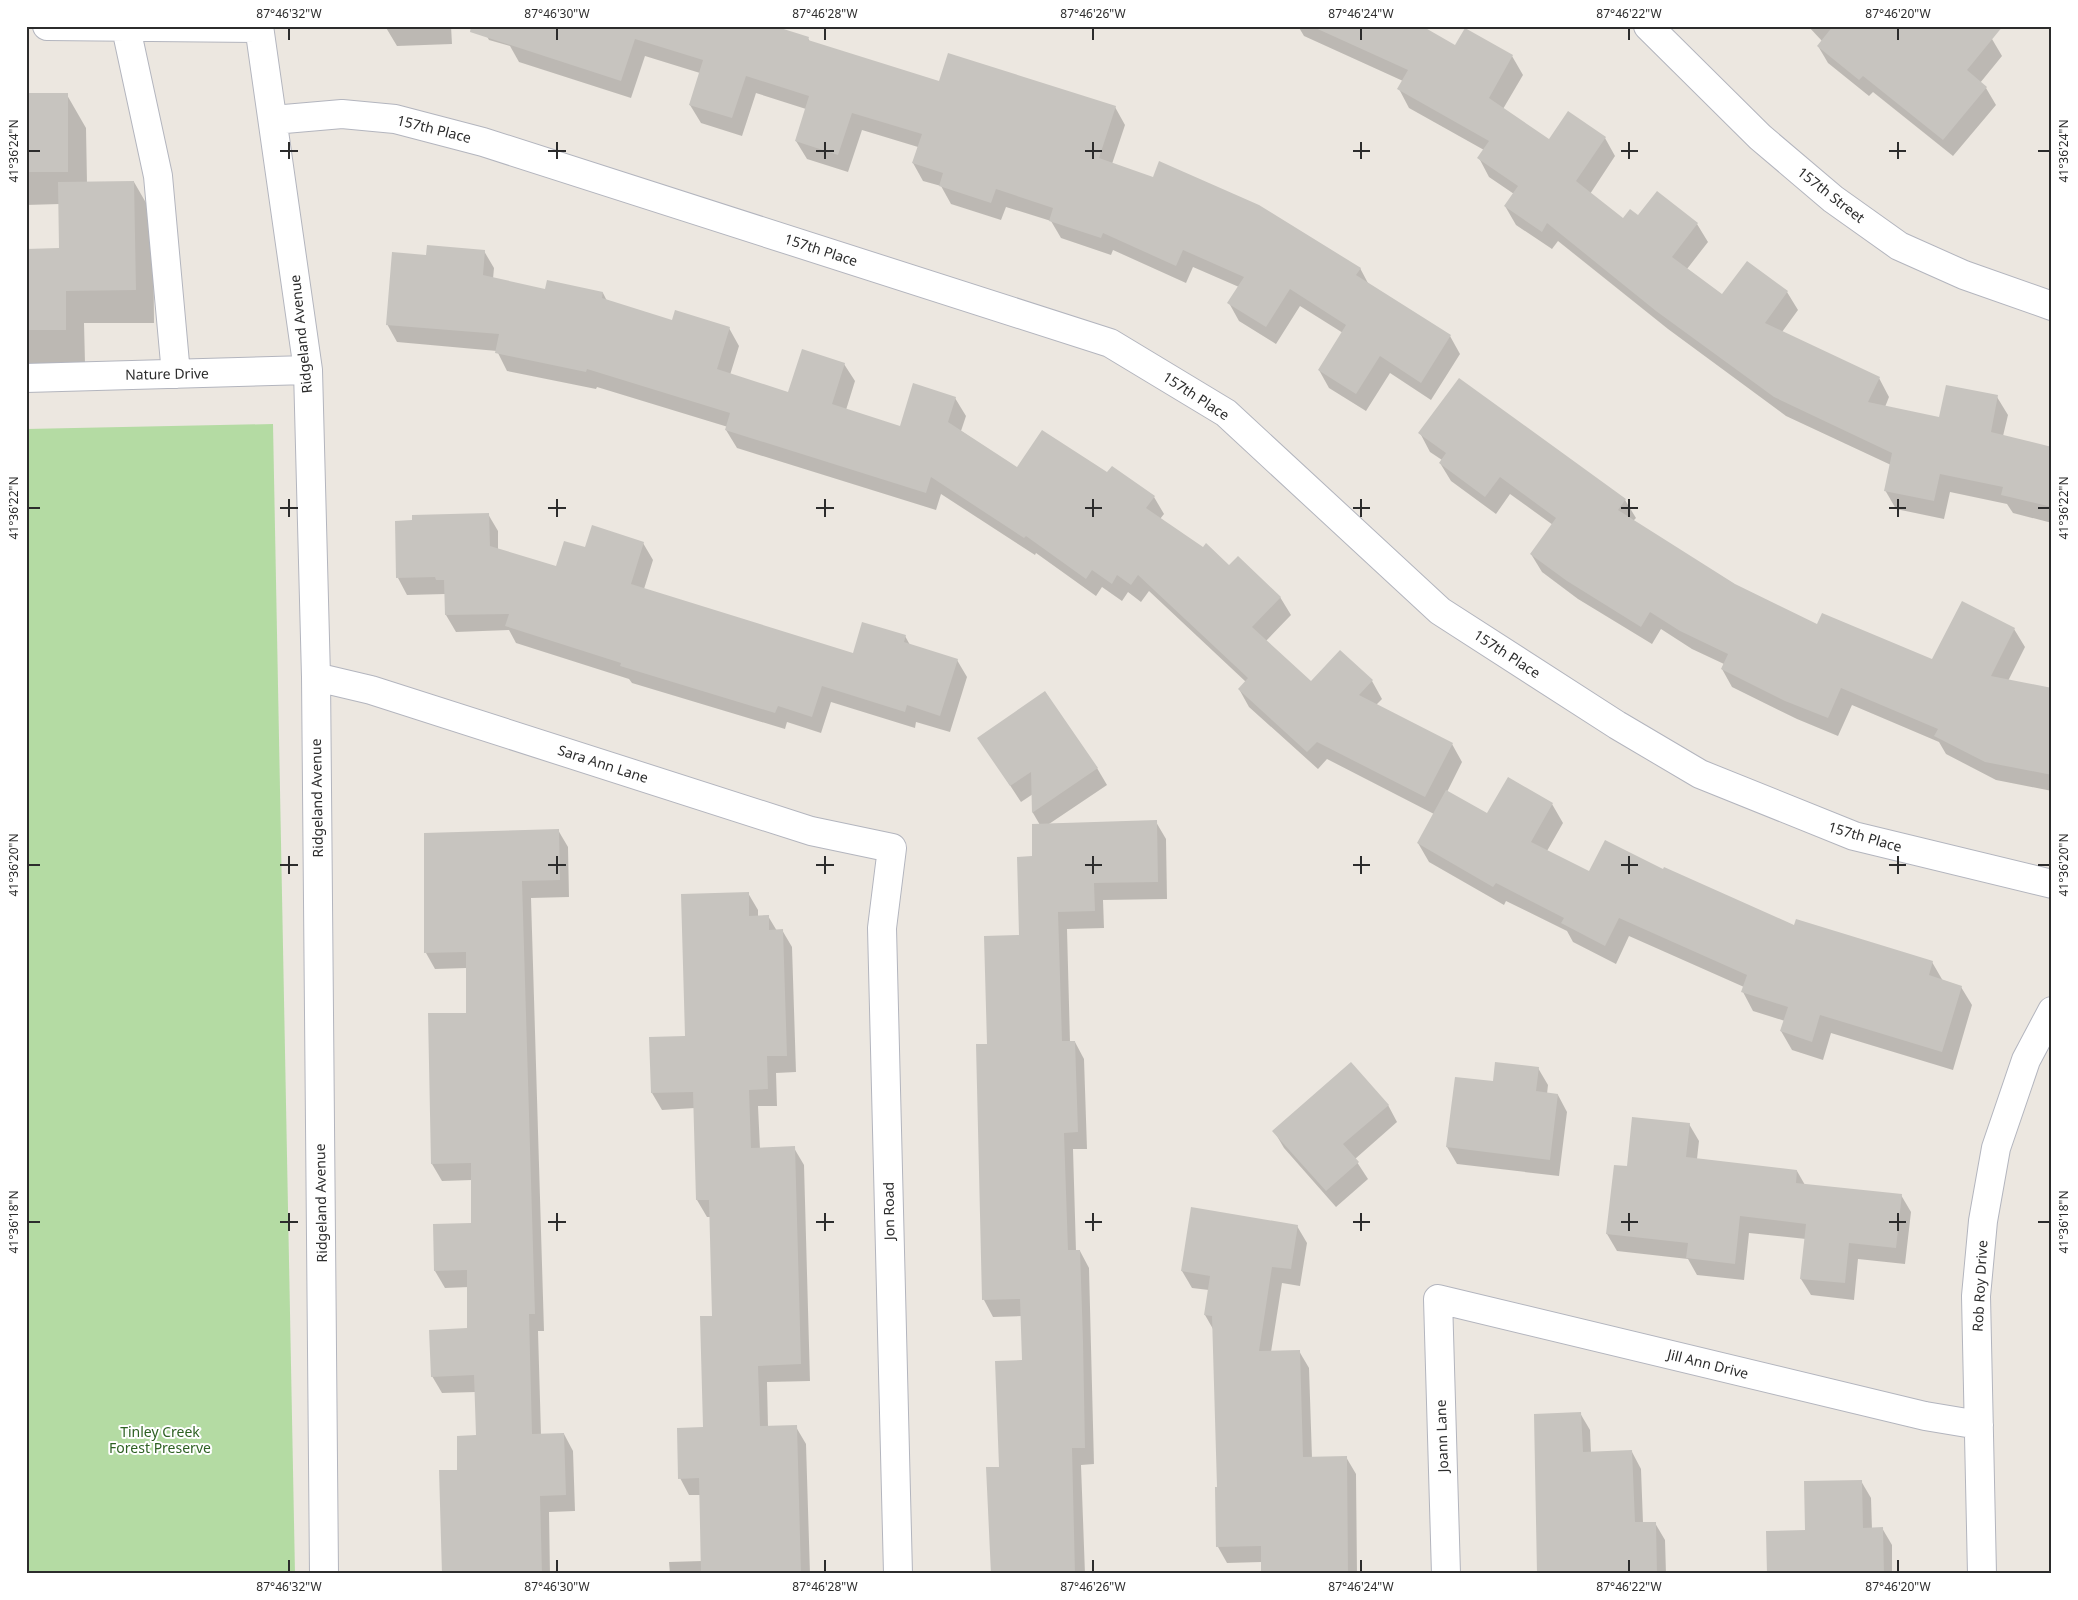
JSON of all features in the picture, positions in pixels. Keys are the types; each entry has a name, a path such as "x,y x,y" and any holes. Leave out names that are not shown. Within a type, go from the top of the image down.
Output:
{"street":[{"path":"47,26 126,28 259,27"},
{"name":"157th Street","path":"1648,26 1760,137 1832,199 1899,246 1964,275 2052,306"},
{"name":"Ridgeland Avenue","path":"259,27 308,370 316,677 324,1574"},
{"path":"126,28 158,176 176,374"},
{"name":"157th Place","path":"273,120 342,114 394,119 483,142 1110,343 1226,414 1440,611 1617,725 1700,774 1854,836 2052,884"},
{"name":"Nature Drive","path":"26,378 308,370"},
{"name":"Sara Ann Lane","path":"316,677 371,690 812,831 892,848"},
{"name":"Jon Road","path":"892,848 882,928 898,1574"},
{"name":"Rob Roy Drive","path":"1982,1574 1976,1296 1983,1221 1996,1148 2026,1060 2052,1011"},
{"name":"Jill Ann Drive","path":"1438,1299 1925,1416 1979,1425"},
{"name":"Joann Lane","path":"1438,1299 1446,1574"}],"green space":[{"name":"Tinley Creek Forest Preserve","path":"273,424 295,1574 26,1574 26,429"}],"building":[{"path":"471,26 774,26 809,37 808,40 939,81 948,53 1116,106 1099,158 1153,177 1159,161 1259,205 1361,268 1356,275 1451,335 1421,383 1380,356 1356,394 1318,370 1346,325 1290,289 1266,327 1227,303 1244,277 1183,250 1176,266 1103,233 1101,238 1049,221 1053,208 996,189 991,203 939,186 943,173 912,163 922,134 852,113 838,155 795,141 809,96 746,76 732,118 689,105 703,60 635,39 621,81 470,32"},
{"path":"1311,26 1422,26 1455,45 1465,28 1513,55 1489,98 1549,139 1568,111 1606,137 1576,181 1623,218 1630,209 1638,215 1657,191 1698,223 1672,257 1722,294 1747,261 1788,291 1765,323 1880,377 1868,402 1939,417 1946,385 1998,395 1991,432 2052,447 2052,507 2001,495 2003,487 1940,474 1934,501 1884,491 1892,453 1774,397 1656,311 1547,223 1542,232 1504,206 1518,186 1477,158 1489,141 1397,89 1408,70"},
{"path":"1833,26 2003,26 1967,70 1987,87 1943,140 1863,76 1859,80 1817,46"},
{"path":"26,93 68,93 68,172 26,172"},
{"path":"134,181 136,290 66,291 66,330 26,330 26,249 59,248 58,182"},
{"path":"427,245 485,250 483,275 545,289 547,280 603,292 602,298 672,320 675,310 730,327 717,369 788,392 802,349 845,363 832,404 900,426 913,383 956,397 948,422 1017,467 1042,430 1107,472 1112,466 1155,496 1146,508 1203,547 1206,543 1229,565 1238,556 1281,597 1252,627 1311,681 1340,650 1373,680 1359,695 1453,743 1425,797 1317,742 1307,752 1238,689 1248,678 1138,575 1131,585 1117,575 1112,584 1092,570 1086,579 1026,536 1024,538 931,477 926,493 725,430 730,413 587,369 586,372 495,353 499,334 386,325 392,252 426,255"},
{"path":"1459,378 1626,499 1618,510 1735,584 1817,624 1822,613 1932,659 1962,601 2015,628 1991,676 2052,688 2052,775 1985,762 1934,736 1938,729 1841,688 1828,718 1785,701 1721,669 1728,654 1680,631 1650,612 1641,627 1567,581 1530,554 1556,518 1500,477 1485,497 1439,463 1446,453 1418,433"},
{"path":"489,513 490,546 556,566 564,541 585,547 592,525 644,542 631,584 853,653 862,622 906,635 904,642 958,659 940,716 907,705 905,712 822,686 812,717 778,706 775,713 620,666 621,663 505,626 509,614 445,615 444,580 436,580 435,577 396,578 395,521 412,520 412,515"},
{"path":"1045,691 1098,768 1032,813 1031,772 1010,786 977,738"},
{"path":"1508,777 1553,803 1531,842 1589,871 1605,840 1663,869 1664,867 1794,925 1796,919 1933,961 1929,975 1962,986 1942,1052 1820,1015 1812,1042 1780,1031 1788,1007 1741,992 1747,975 1619,918 1605,946 1561,923 1564,918 1496,883 1493,887 1417,843 1446,790 1487,813"},
{"path":"1157,820 1158,882 1094,883 1095,911 1058,912 1062,1041 1075,1041 1078,1132 1064,1133 1068,1250 1080,1250 1083,1341 1085,1448 1072,1448 1075,1574 991,1574 986,1467 999,1467 995,1361 1022,1360 1020,1299 982,1300 976,1044 987,1044 984,936 1019,935 1017,857 1032,856 1032,824"},
{"path":"559,829 560,880 522,881 535,1314 529,1314 532,1434 564,1433 566,1495 540,1496 542,1574 442,1574 439,1470 457,1470 457,1436 476,1435 474,1375 431,1377 429,1330 467,1328 467,1270 434,1271 433,1224 471,1223 471,1163 431,1164 428,1013 466,1013 466,952 424,953 424,833"},
{"path":"749,892 749,916 769,915 769,930 783,929 787,1056 767,1056 768,1089 749,1090 751,1148 795,1146 801,1364 758,1366 760,1426 797,1425 801,1574 701,1574 699,1478 678,1479 677,1428 703,1427 700,1316 712,1316 709,1200 696,1200 693,1092 651,1093 649,1037 685,1036 681,894"},
{"path":"1351,1062 1389,1105 1343,1144 1359,1162 1326,1191 1272,1131"},
{"path":"1495,1062 1539,1067 1536,1091 1558,1094 1550,1160 1446,1147 1455,1077 1493,1081"},
{"path":"1632,1117 1690,1123 1686,1157 1797,1170 1796,1183 1902,1194 1896,1248 1849,1243 1845,1283 1800,1279 1806,1224 1740,1216 1735,1264 1686,1258 1688,1243 1606,1234 1614,1165 1627,1166"},
{"path":"1191,1207 1298,1225 1291,1269 1272,1267 1259,1351 1300,1350 1303,1457 1347,1456 1348,1574 1261,1574 1261,1546 1216,1547 1215,1487 1217,1487 1212,1316 1204,1315 1210,1276 1181,1271"},
{"path":"1581,1412 1583,1452 1632,1450 1635,1522 1656,1522 1657,1574 1537,1574 1534,1414"},
{"path":"1862,1480 1863,1528 1883,1527 1884,1574 1767,1574 1766,1531 1805,1530 1804,1481"}]}
